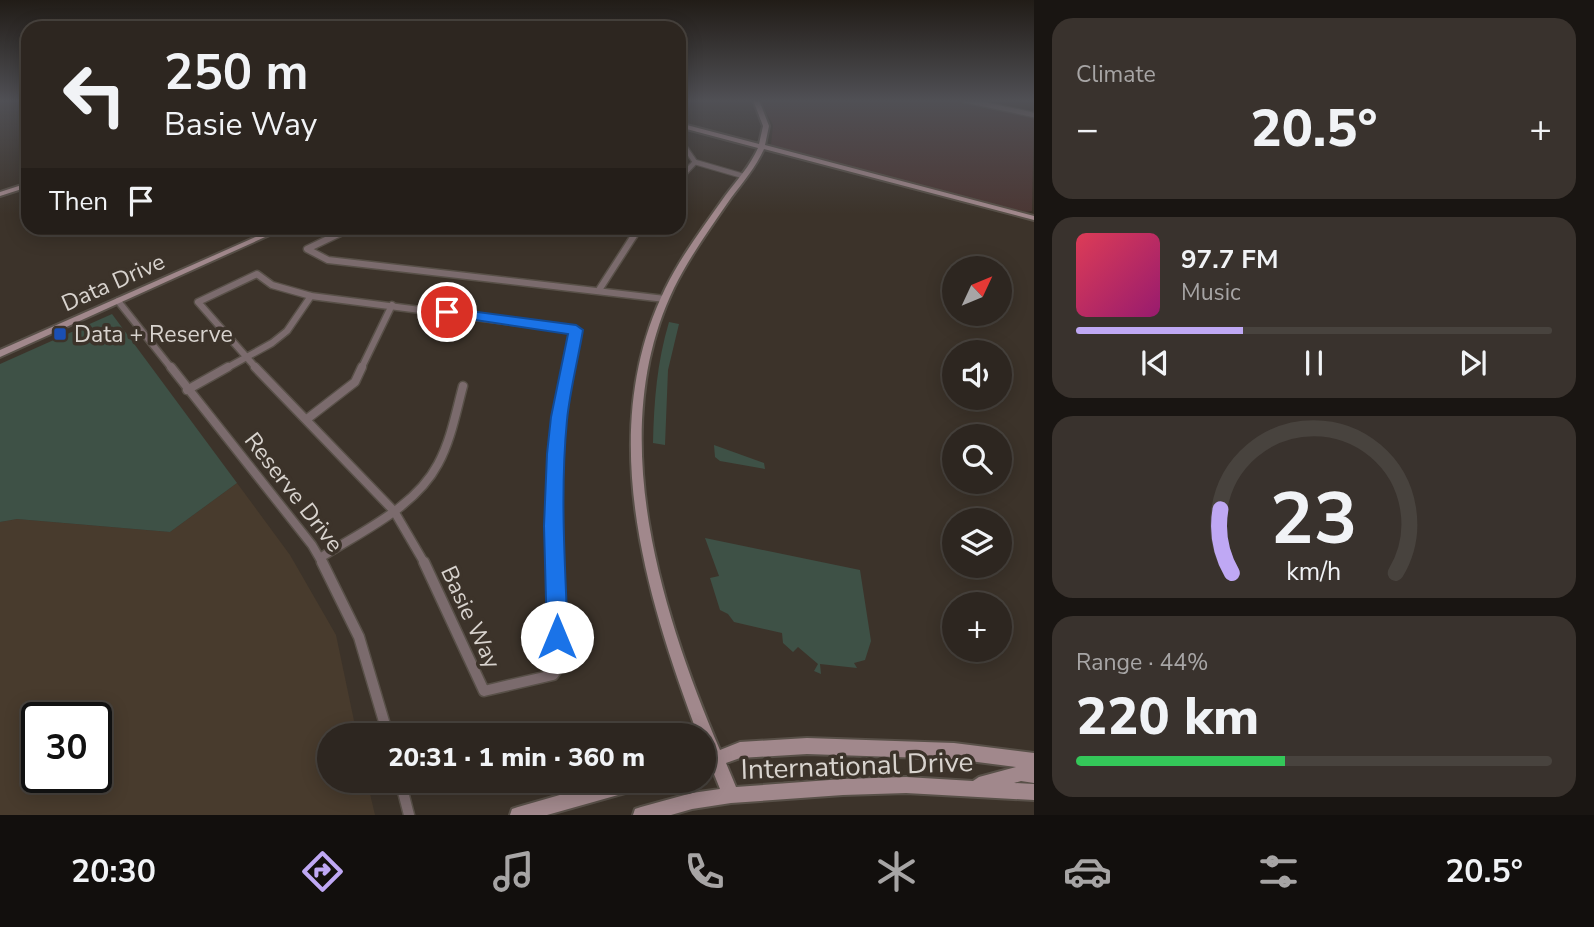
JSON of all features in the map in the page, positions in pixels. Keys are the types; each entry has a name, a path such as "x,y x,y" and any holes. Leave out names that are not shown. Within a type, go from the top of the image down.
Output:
{"street":[{"path":"725,138 1034,218"},
{"path":"699,723 660,600 647,545 638,484 638,394 649,340 664,299 761,148 763,138"},
{"path":"686,152 692,155 694,164"},
{"path":"694,164 742,178"},
{"path":"686,172 694,164"},
{"path":"0,194 21,187"},
{"name":"Data Drive","path":"0,354 265,235"},
{"path":"336,235 307,249 328,260 664,299"},
{"path":"598,290 634,235"},
{"name":"Basie Way","path":"257,274 272,285 311,296 576,330 559,417 555,454 557,637 562,662 553,675 533,677 484,691 435,583 413,539 394,510 247,358 198,302 257,274"},
{"path":"187,390 247,358 287,331 311,296"},
{"name":"Reserve Drive","path":"118,301 320,558 353,617 368,659 385,723"},
{"path":"307,419 355,382 392,305"},
{"path":"320,558 394,510 423,486 435,468 463,386"},
{"name":"International Drive","path":"716,760 740,750 807,746 954,751 1034,761"},
{"path":"716,771 731,795"},
{"path":"970,787 1021,773 1034,775"},
{"name":"International Drive","path":"641,815 692,801 731,795 883,786 970,787 1034,792"},
{"path":"403,793 409,815"},
{"path":"518,815 597,793"}],"shaded area":[{"path":"772,138 1034,138 1032,211 1025,212 777,149 771,145"},
{"path":"237,483 290,555 336,635 354,723 317,723 317,793 370,793 375,815 0,815 0,522 17,519 170,532"}],"green space":[{"path":"112,314 237,483 170,532 17,519 0,522 0,364"},
{"path":"669,322 679,324 668,370 665,445 653,443 653,427 659,367"},
{"path":"714,445 764,463 765,469 720,461 715,457"},
{"path":"705,538 860,570 871,641 865,660 854,663 857,668 820,664 821,674 814,671 818,664 798,647 793,652 783,643 782,633 734,622 728,614 720,610 710,578 719,576"}],"place":[{"name":"Data + Reserve","path":"60,334"}],"route":[{"path":"447,312 576,330 559,417 555,454 557,637"}]}
